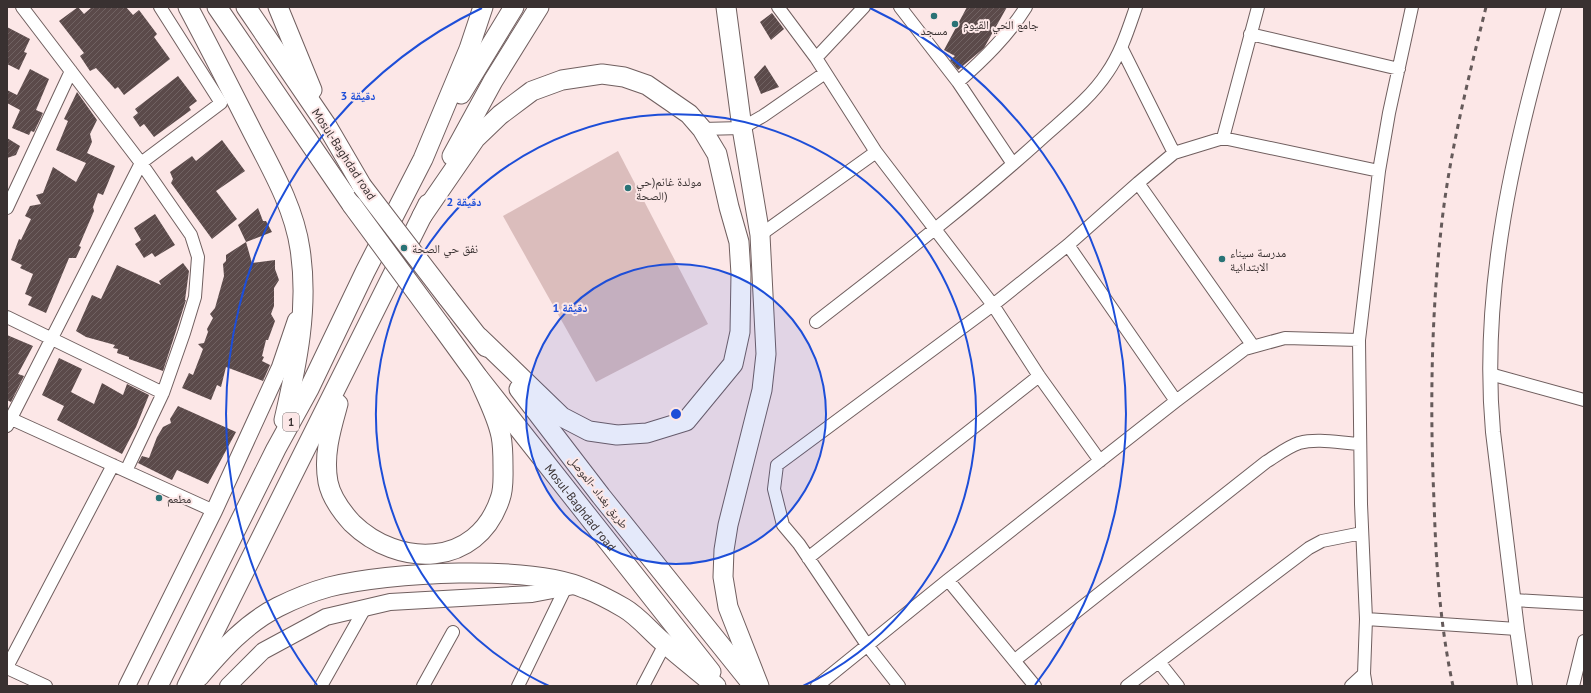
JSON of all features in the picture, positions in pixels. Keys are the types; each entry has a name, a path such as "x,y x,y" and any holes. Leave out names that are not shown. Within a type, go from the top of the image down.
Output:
{"highway":[{"path":"188,7 283,194 293,219 300,247 304,296 299,356 284,423 276,450"},
{"name":"Mosul-Baghdad road","path":"217,7 352,205 478,377 722,686"},
{"name":"Mosul-Baghdad road","path":"246,7 327,126 362,186 447,297"},
{"path":"278,7 327,126"},
{"path":"423,159 469,49 483,7"},
{"path":"423,159 514,7"},
{"path":"187,686 469,122 539,7"},
{"path":"726,7 742,128 760,235 766,354 760,396 728,525 724,550 723,577 728,607 759,686"},
{"path":"422,216 475,139 500,114 532,91 562,80 602,74 624,77 653,89 689,114 702,129 717,154 739,242 741,274 740,332 733,364 686,421 648,433 617,435 589,431 562,417 479,338"},
{"name":"1","path":"158,686 276,450 309,389 365,272 423,159"},
{"name":"طريق بغداد -الموصل","path":"447,297 601,496 753,686"},
{"path":"360,342 330,432 326,459 328,483 335,501 361,532 381,544 400,552 419,555 438,555 457,548 472,540 483,529 494,514 501,498 503,478 501,436 478,377"},
{"path":"192,686 216,657 252,624 277,608 301,596 328,587 387,578 458,573 526,576 572,586 625,608 665,644 716,686"}],"main road":[{"path":"127,686 214,511 280,367 304,296"},
{"path":"228,686 263,651 299,630 326,617 390,602 532,594 572,586"}],"street":[{"path":"22,7 141,163 191,235 198,257 195,297 163,393 126,471"},
{"path":"160,7 221,103 141,163 8,421 113,465 214,511"},
{"path":"778,7 816,58 876,152 993,305 1039,376 1100,461"},
{"path":"816,58 864,7"},
{"path":"900,7 958,82 1013,164"},
{"path":"958,82 1001,40 1026,7"},
{"path":"816,322 936,229 1013,164 1089,95 1107,74 1122,49 1136,7"},
{"path":"1223,138 1258,7"},
{"path":"1366,686 1364,674 1366,619 1362,533 1358,340 1379,170 1389,113 1400,68 1412,7"},
{"path":"1525,686 1516,629 1493,432 1490,374 1498,264 1512,166 1523,118 1554,7"},
{"path":"1250,34 1400,68"},
{"path":"1122,49 1174,154"},
{"path":"7,208 71,71"},
{"path":"702,129 742,128 763,116 825,73"},
{"path":"899,686 867,645 808,558 783,525 774,489 777,465 993,305 1068,245 1138,182 1174,154 1223,138 1379,170"},
{"path":"760,235 876,152"},
{"path":"1138,182 1253,346"},
{"path":"1068,245 1176,401"},
{"path":"7,317 163,393"},
{"path":"818,686 948,580 1176,401 1245,349 1285,338 1358,340"},
{"path":"1490,374 1584,400"},
{"path":"808,558 1039,376"},
{"path":"1015,660 1254,472 1285,450 1299,444 1320,441 1360,444"},
{"path":"46,686 7,668 113,465"},
{"path":"1127,686 1309,548 1322,541 1362,533"},
{"path":"948,580 1035,686"},
{"path":"518,686 572,586"},
{"path":"1513,600 1584,604"},
{"path":"321,686 365,608"},
{"path":"1366,619 1516,629"},
{"path":"423,686 453,632"},
{"path":"1578,681 1584,642"},
{"path":"643,686 665,644"},
{"path":"1160,662 1178,686"},
{"path":"1350,686 1364,674"}],"shaded area":[{"path":"618,151 708,324 596,382 503,216"}],"building":[{"path":"78,7 84,14 92,7 126,7 133,15 139,10 157,34 154,37 170,59 124,95 118,87 115,89 96,68 90,71 80,56 84,53 59,21"},
{"path":"967,7 1007,7 984,48 958,70 950,60 955,56 944,50"},
{"path":"772,13 784,29 771,40 760,22"},
{"path":"7,27 30,39 24,52 27,53 19,70 7,64"},
{"path":"765,65 779,87 761,94 754,77"},
{"path":"30,69 49,79 36,110 43,113 34,132 31,131 29,135 12,128 20,110 7,103 7,90 17,95"},
{"path":"178,76 197,101 189,107 191,110 154,137 144,124 140,127 133,117 138,113 135,109"},
{"path":"77,92 97,120 90,134 92,142 87,153 115,166 103,195 98,193 93,207 94,211 79,246 81,247 76,258 69,258 46,313 28,305 32,297 25,294 33,274 20,268 22,265 11,260 19,239 21,240 31,219 25,216 30,206 41,204 36,195 43,193 53,167 76,182 86,163 56,150 68,121 64,119"},
{"path":"7,138 20,146 16,155 7,158"},
{"path":"222,140 245,171 216,191 237,219 212,239 171,183 173,179 170,172 192,156 196,161"},
{"path":"258,208 263,221 266,221 272,232 246,242 238,225"},
{"path":"155,214 175,245 155,257 152,253 144,258 135,244 141,240 134,228"},
{"path":"246,242 252,263 275,260 275,269 279,280 274,288 274,306 271,314 275,321 268,340 266,340 262,356 264,357 262,361 270,365 263,381 226,367 221,387 217,385 211,400 182,388 189,373 193,375 203,349 198,344 204,343 208,332 207,329 213,318 210,314 215,308 224,276 223,264 226,261 226,255"},
{"path":"183,263 189,271 186,300 163,371 129,359 129,357 117,353 118,349 113,348 115,345 86,337 76,331 92,295 101,299 117,265 161,285 159,281"},
{"path":"7,335 33,346 18,374 24,376 11,402 7,400"},
{"path":"59,358 82,369 71,392 94,404 102,383 123,395 127,384 149,395 136,427 122,454 57,420 64,406 42,395"},
{"path":"178,406 236,432 208,484 177,470 172,480 138,463 142,456 149,458 157,437 163,427 171,423 170,419"}],"railway":[{"path":"1453,686 1439,594 1436,548 1432,433 1433,332 1444,202 1460,117 1486,7"}],"place":[{"name":"مسجد","path":"934,16"},
{"name":"جامع الحي القيوم","path":"955,24"},
{"name":"مولدة غانم(حي الصحة)","path":"628,188"},
{"name":"نفق حي الصحة","path":"404,248"},
{"name":"مدرسة سيناء الابتدائية","path":"1222,259"},
{"name":"مطعم","path":"159,498"}]}
